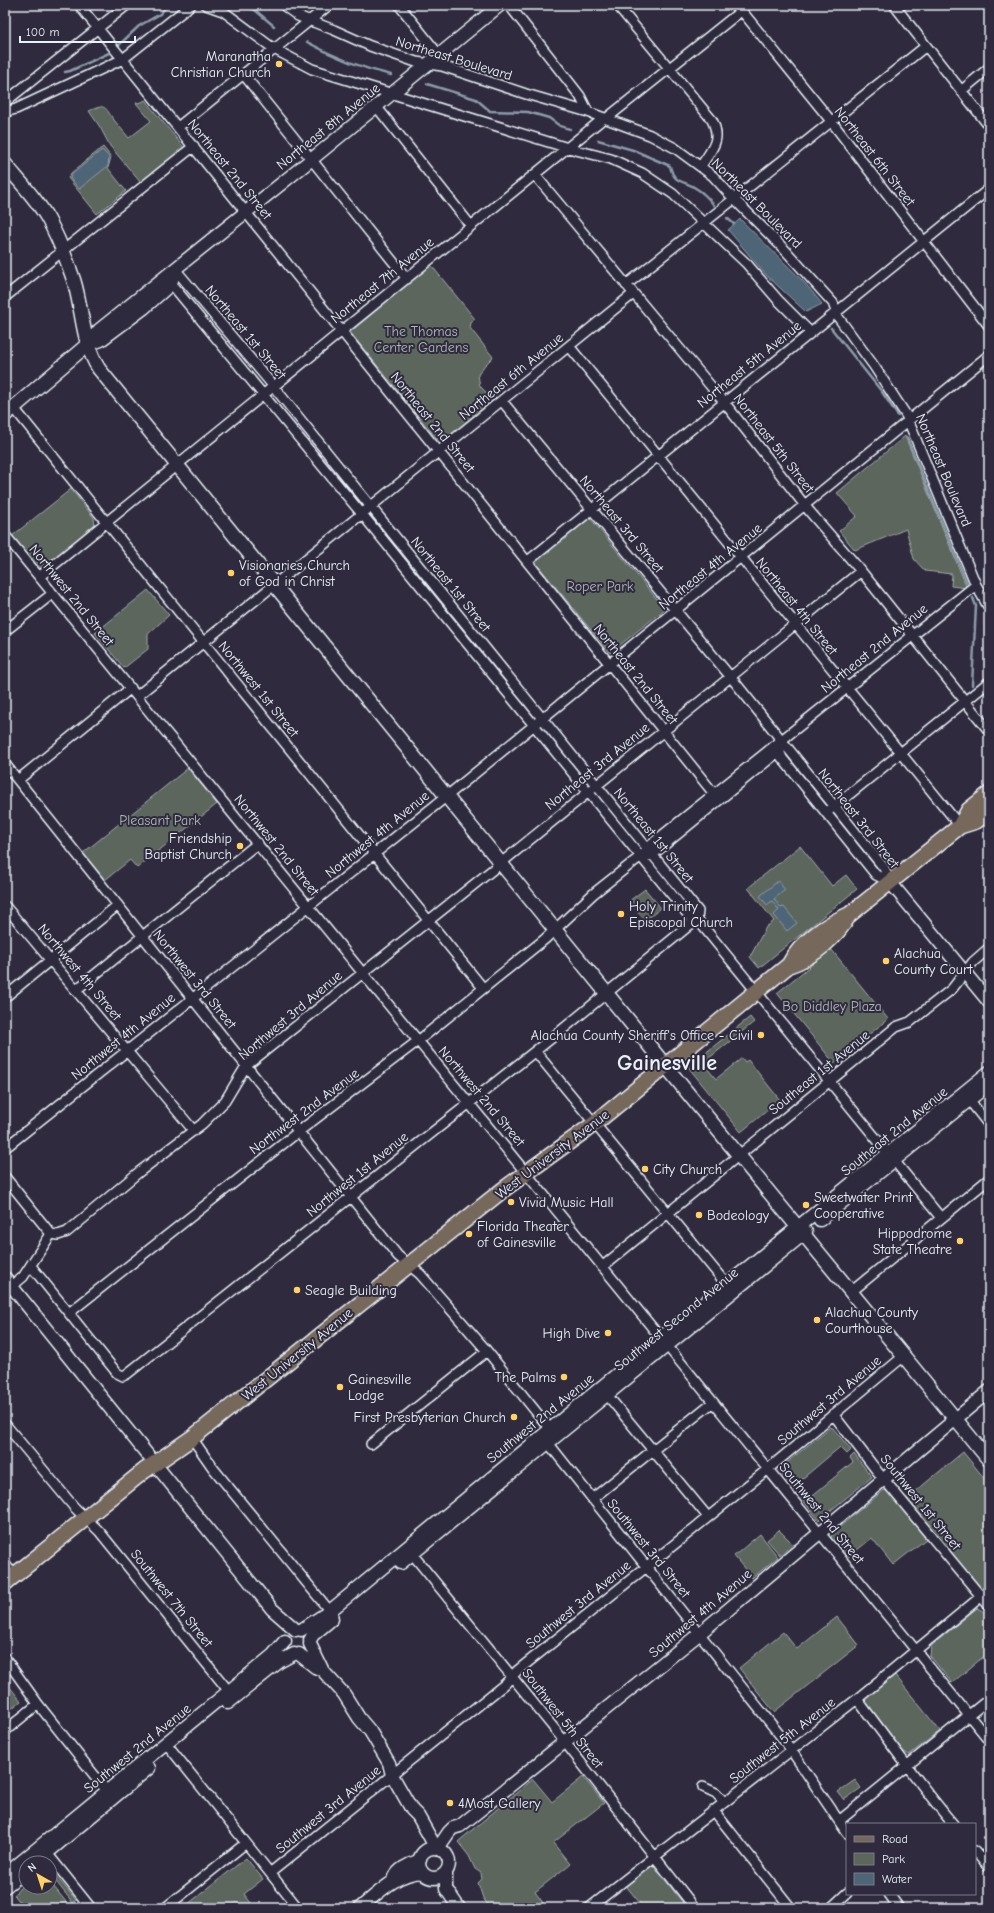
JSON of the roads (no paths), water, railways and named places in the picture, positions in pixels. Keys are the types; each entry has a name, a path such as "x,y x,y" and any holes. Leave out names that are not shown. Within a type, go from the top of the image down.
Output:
{"main road":[{"path":"5,164 48,218 64,251 74,283 87,345 92,358 100,369 738,1155 989,1460"},
{"path":"9,411 87,345"},
{"path":"960,826 969,810 989,794"},
{"path":"890,882 960,826 976,821 989,811"},
{"name":"West University Avenue","path":"8,1574 85,1519 155,1463 192,1438 409,1265 527,1173 594,1124 789,965 804,960 840,931 849,915 890,882"}],"street":[{"name":"Northeast 2nd Street","path":"79,5 717,797"},
{"path":"5,102 127,5"},
{"path":"5,112 16,109 123,59 191,5"},
{"path":"206,5 223,11 274,49 312,69 610,160 642,173 673,194 704,223 747,264 778,300 810,332"},
{"name":"Northeast Boulevard","path":"283,5 298,16 370,46 416,62 442,66 526,94 588,112 650,135 675,148 713,176 786,251 833,303 838,317 892,394 909,422 976,585 988,604"},
{"path":"178,127 244,75 328,5"},
{"path":"399,5 439,55"},
{"name":"Northeast 8th Avenue","path":"87,345 102,340 144,308 168,280 175,269 500,5"},
{"path":"509,5 580,96 588,112"},
{"path":"617,5 712,120 716,130 716,142 701,166"},
{"path":"894,5 989,126"},
{"name":"Northeast 7th Avenue","path":"39,577 178,465 263,394 669,68 739,8"},
{"name":"Northeast 6th Street","path":"739,8 831,121 989,326"},
{"path":"626,285 733,198 926,46"},
{"path":"961,91 989,68"},
{"path":"244,75 407,279"},
{"path":"376,106 471,226"},
{"path":"5,297 64,251 74,240 194,146"},
{"name":"Northeast 5th Street","path":"535,175 724,402 806,506 861,571 989,731"},
{"name":"Northeast 5th Avenue","path":"528,561 989,189"},
{"name":"Northeast 1st Street","path":"175,269 273,386 324,451 698,911 698,919"},
{"name":"Northeast 1st Street","path":"168,280 417,581 690,917 698,919 941,1218"},
{"name":"Northeast 6th Avenue","path":"137,696 633,294"},
{"path":"222,344 232,337"},
{"name":"Northeast 4th Street","path":"569,346 960,826"},
{"name":"Northeast 4th Avenue","path":"447,796 542,718 677,611 989,355"},
{"name":"Northeast 3rd Street","path":"502,401 730,676 781,744 884,868 890,882"},
{"name":"Northwest 1st Street","path":"9,411 106,523 483,988"},
{"path":"316,458 324,451"},
{"name":"Northwest 2nd Street","path":"5,535 527,1173"},
{"name":"Northeast 3rd Avenue","path":"501,863 861,571"},
{"path":"417,581 425,574"},
{"name":"Northeast 2nd Avenue","path":"649,852 781,744 791,734 976,585"},
{"path":"5,631 52,594"},
{"path":"487,668 495,661"},
{"path":"826,813 989,682"},
{"path":"18,780 130,688"},
{"name":"Northeast 3rd Street","path":"781,744 782,758 876,875 890,882"},
{"name":"Northwest 3rd Street","path":"5,764 193,998 298,1132 398,1256 409,1265"},
{"name":"Northwest 4th Avenue","path":"5,1148 447,796"},
{"path":"76,990 258,843"},
{"path":"555,929 593,894 641,856 649,852"},
{"name":"Northwest 3rd Avenue","path":"51,1234 58,1235 67,1232 139,1172 194,1131 225,1101 246,1066 501,863"},
{"path":"890,882 989,1002"},
{"path":"5,997 118,905"},
{"name":"Northwest 4th Street","path":"5,906 194,1131"},
{"name":"Northwest 1st Avenue","path":"69,1313 117,1373 123,1376 563,1029 698,919"},
{"name":"Northwest 2nd Avenue","path":"69,1313 298,1132 418,1041 555,929"},
{"name":"Southeast 1st Avenue","path":"602,1266 896,1027 910,1022 952,989 973,962 989,948"},
{"path":"535,1051 727,1285"},
{"name":"Southeast 2nd Avenue","path":"801,1230 967,1097 989,1072"},
{"path":"989,1084 967,1097 989,1125"},
{"name":"Southwest 2nd Street","path":"527,1173 567,1225 768,1468 989,1740"},
{"path":"5,1177 51,1234 23,1277 7,1285 155,1463 272,1609 298,1630 307,1634 322,1670 344,1694 359,1718 364,1734 375,1753 383,1766 392,1775 412,1810 418,1816 449,1866 446,1874 446,1889 459,1908"},
{"path":"851,1292 989,1180"},
{"path":"664,1342 727,1285 801,1230"},
{"name":"Southwest Second Avenue","path":"549,1436 801,1230"},
{"name":"Southwest 3rd Street","path":"409,1265 420,1274 487,1351 549,1436 592,1499 791,1749 846,1832"},
{"path":"31,1266 69,1313"},
{"path":"371,1444 487,1351"},
{"name":"Southwest 3rd Avenue","path":"270,1873 904,1356"},
{"path":"604,1391 708,1517"},
{"name":"Southwest 4th Avenue","path":"440,1850 449,1832 453,1828 460,1826 698,1634 989,1391"},
{"path":"592,1499 713,1402"},
{"name":"Southwest 1st Street","path":"833,1414 877,1471 989,1606"},
{"name":"Southwest 7th Street","path":"5,1424 74,1508 99,1531 232,1694"},
{"name":"Southwest 2nd Avenue","path":"310,1642 313,1635 332,1614 549,1436"},
{"path":"192,1438 223,1480 332,1614"},
{"name":"Southwest 5th Street","path":"410,1550 512,1676 654,1857 691,1907"},
{"name":"Southwest 5th Avenue","path":"589,1908 857,1699 916,1652 989,1590"},
{"path":"272,1609 285,1639 286,1648 322,1670"},
{"name":"Southwest 2nd Avenue","path":"298,1630 332,1614"},
{"path":"285,1639 290,1632 298,1630"},
{"name":"Southwest 2nd Avenue","path":"232,1694 251,1672 273,1655 285,1639"},
{"path":"297,1654 306,1651 310,1642"},
{"name":"Southwest 2nd Avenue","path":"5,1875 44,1849 232,1694 279,1662 297,1654"},
{"path":"5,1658 38,1704 110,1795"},
{"path":"857,1699 951,1823"},
{"path":"839,1821 989,1699"},
{"path":"5,1731 38,1704"},
{"path":"168,1746 298,1908"},
{"path":"703,1787 716,1793 724,1802"},
{"path":"412,1810 413,1819 423,1845 420,1868 427,1875 449,1908"},
{"path":"714,1811 791,1908"},
{"path":"165,1908 246,1843"},
{"path":"44,1849 91,1908"},
{"name":"Southwest 2nd Avenue","path":"40,1855 44,1849"},
{"path":"393,1881 397,1872 430,1849 440,1850"},
{"path":"976,1852 989,1868"},
{"path":"360,1908 393,1881 409,1874 427,1875 437,1878 446,1874"},
{"path":"5,1887 18,1876"},
{"path":"831,1908 846,1894"},
{"path":"890,1895 899,1908"}],"water":[{"path":"102,150 109,157 108,166 79,189 70,178 72,174"},
{"path":"740,219 805,283 822,304 806,312 766,275 728,230"},
{"path":"778,881 785,890 774,899 781,908 784,907 797,923 787,931 774,915 779,910 772,901 767,905 760,896"}],"waterway":[{"path":"119,45 139,26 160,14 168,5"},
{"path":"244,5 255,10 274,26"},
{"path":"307,42 348,62 391,75"},
{"path":"65,72 109,53"},
{"path":"427,84 476,99 490,111 528,112 549,118 560,126 570,129"},
{"path":"598,140 633,150 670,166 674,176 677,179 693,186 706,196 714,205"},
{"path":"727,218 734,224"},
{"path":"831,328 882,392 898,416"},
{"path":"907,438 967,583"},
{"path":"972,685 976,606 973,598"}],"place":[{"name":"Maranatha Christian Church","path":"279,64"},
{"name":"Visionaries Church of God in Christ","path":"231,573"},
{"name":"Friendship Baptist Church","path":"240,846"},
{"name":"Holy Trinity Episcopal Church","path":"621,914"},
{"name":"Alachua County Court","path":"886,961"},
{"name":"Alachua County Sheriff's Office - Civil","path":"761,1035"},
{"name":"City Church","path":"645,1169"},
{"name":"Vivid Music Hall","path":"511,1202"},
{"name":"Sweetwater Print Cooperative","path":"806,1205"},
{"name":"Bodeology","path":"699,1215"},
{"name":"Florida Theater of Gainesville","path":"469,1234"},
{"name":"Hippodrome State Theatre","path":"960,1241"},
{"name":"Seagle Building","path":"297,1290"},
{"name":"Alachua County Courthouse","path":"817,1320"},
{"name":"High Dive","path":"608,1333"},
{"name":"The Palms","path":"564,1377"},
{"name":"Gainesville Lodge","path":"340,1387"},
{"name":"First Presbyterian Church","path":"514,1417"},
{"name":"4Most Gallery","path":"450,1803"}],"district":[{"name":"Gainesville","path":"667,1062"}],"park label":[{"name":"The Thomas Center Gardens","path":"421,340"},
{"name":"Roper Park","path":"600,586"},
{"name":"Pleasant Park","path":"160,820"},
{"name":"Bo Diddley Plaza","path":"832,1006"}]}
